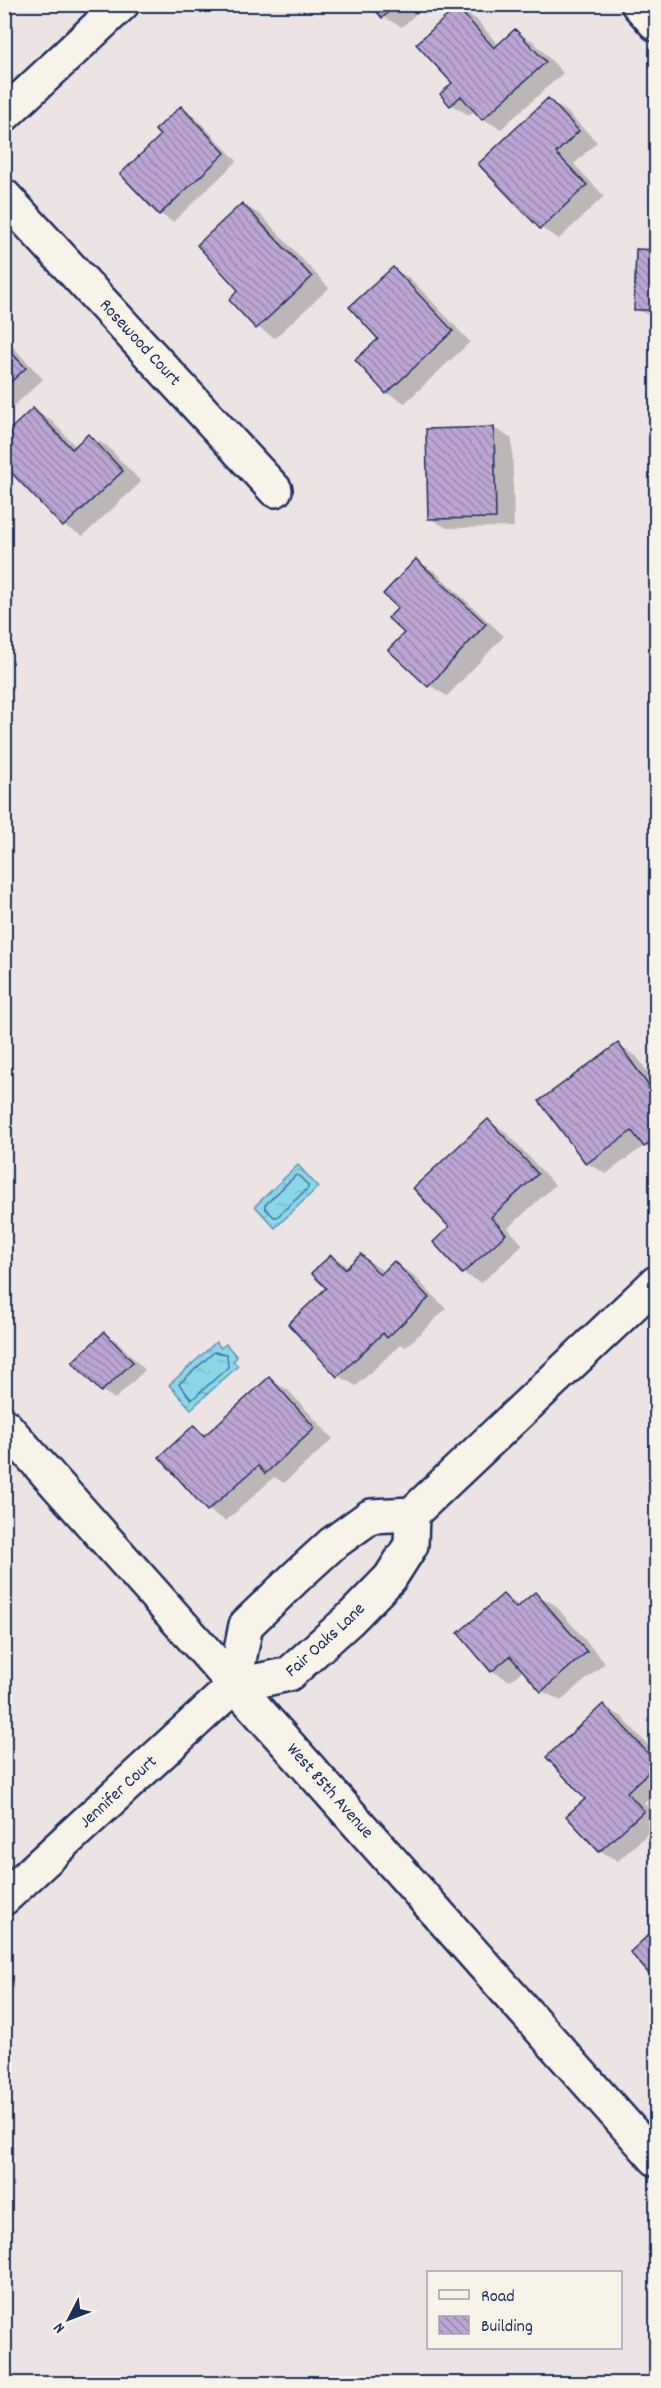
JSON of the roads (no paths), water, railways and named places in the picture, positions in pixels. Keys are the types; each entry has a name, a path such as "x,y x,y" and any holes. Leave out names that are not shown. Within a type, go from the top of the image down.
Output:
{"street":[{"path":"4,115 122,4"},
{"path":"638,4 657,24"},
{"name":"Rosewood Court","path":"4,196 275,490"},
{"path":"234,1686 246,1625 297,1576 332,1544 371,1516 412,1514 657,1284"},
{"name":"West 85th Avenue","path":"4,1425 657,2159"},
{"name":"Fair Oaks Lane","path":"234,1686 289,1674 349,1620 390,1578 411,1545 412,1514"},
{"name":"Jennifer Court","path":"4,1898 234,1686"}],"water":[{"path":"298,1165 318,1187 275,1228 255,1206"},
{"path":"216,1342 221,1348 226,1344 237,1357 233,1361 238,1366 191,1409 169,1385"}]}
